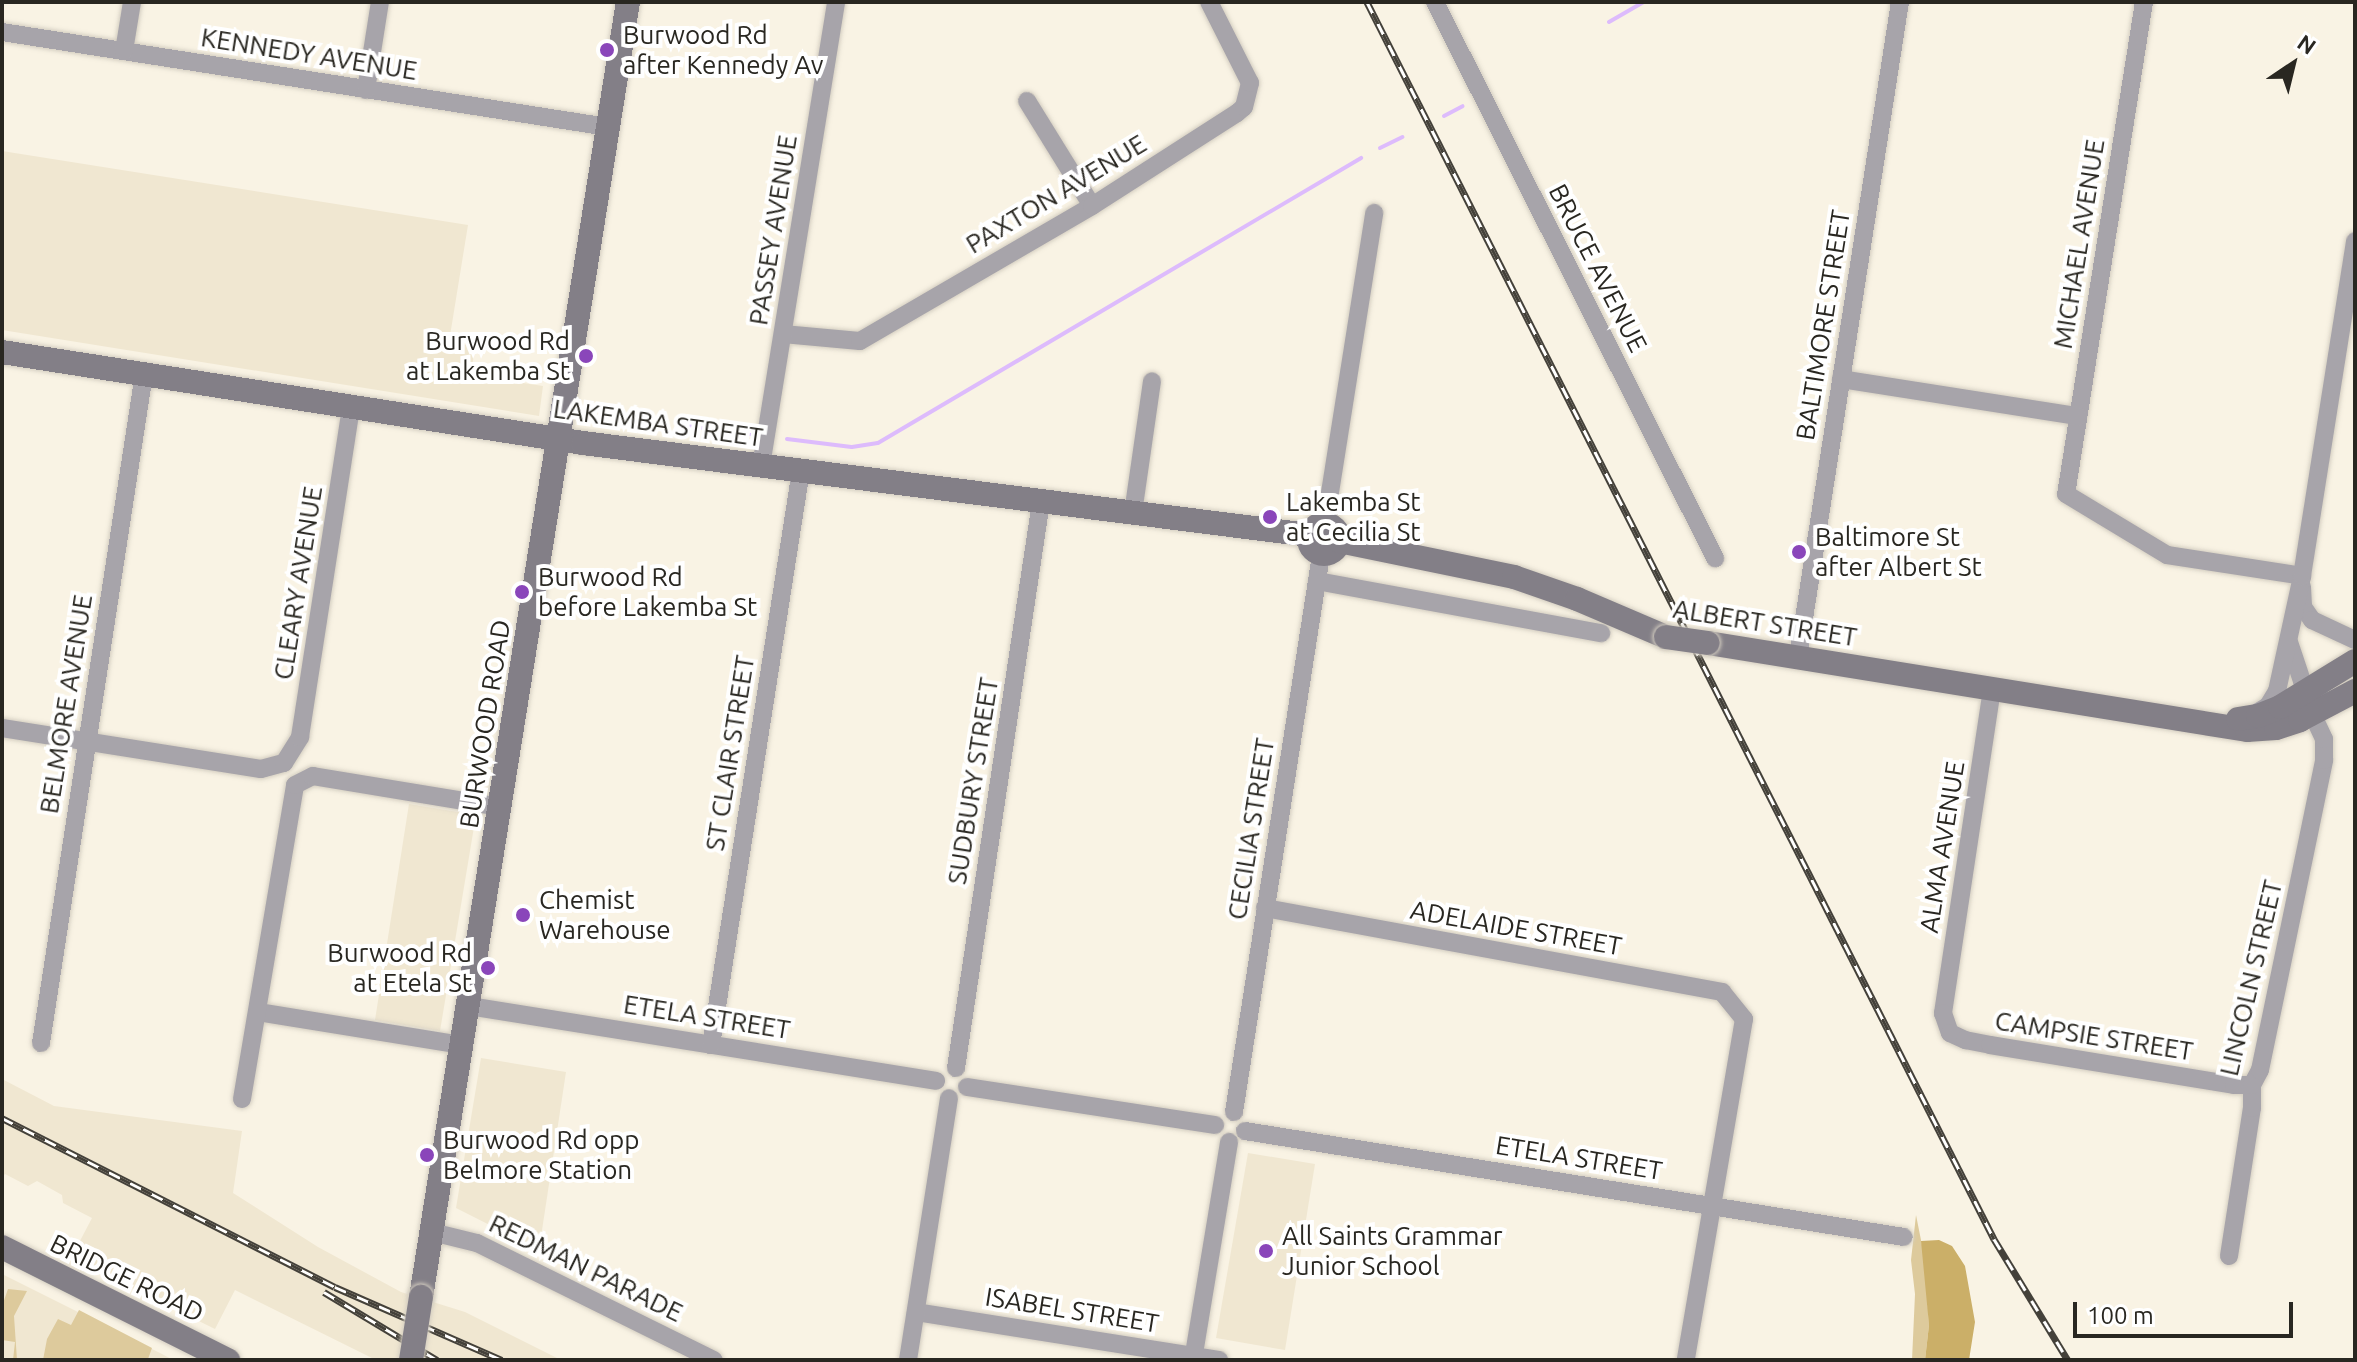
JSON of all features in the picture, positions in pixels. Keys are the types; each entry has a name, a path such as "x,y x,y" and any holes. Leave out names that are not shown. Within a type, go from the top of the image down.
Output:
{"main road":[{"name":"BURWOOD ROAD","path":"411,1360 628,2"},
{"name":"LAKEMBA STREET","path":"2,352 559,439 1323,539"},
{"name":"ALBERT STREET","path":"1323,539 1514,577 1577,599 1666,637 2261,730 2287,725 2313,715 2355,688"},
{"name":"ALBERT STREET","path":"2144,713 2245,719 2268,713 2355,661"},
{"name":"BRIDGE ROAD","path":"2,1247 228,1360"}],"street":[{"path":"124,51 132,2"},
{"path":"366,90 380,2"},
{"name":"PASSEY AVENUE","path":"761,466 836,2"},
{"name":"PAXTON AVENUE","path":"783,334 860,341 1092,206 1244,107 1250,83 1209,2"},
{"name":"BRUCE AVENUE","path":"1435,2 1715,558"},
{"name":"BALTIMORE STREET","path":"1798,657 1900,2"},
{"name":"MICHAEL AVENUE","path":"2144,2 2066,494 2167,555 2302,576"},
{"name":"KENNEDY AVENUE","path":"2,32 608,127"},
{"path":"1027,101 1092,206"},
{"name":"CECILIA STREET","path":"1234,1112 1374,213"},
{"path":"2245,719 2268,706 2274,698 2302,576 2355,241"},
{"name":"BELMORE AVENUE","path":"41,1043 144,374"},
{"path":"1841,379 2078,416"},
{"path":"1133,513 1152,381"},
{"name":"CLEARY AVENUE","path":"87,741 261,769 284,763 300,737 351,407"},
{"name":"ST CLAIR STREET","path":"711,1045 801,470"},
{"name":"SUDBURY STREET","path":"956,1068 1041,502"},
{"path":"2302,576 2306,614 2319,626 2355,640"},
{"path":"1317,581 1601,633"},
{"path":"2288,636 2307,689 2325,695 2355,688"},
{"name":"ALMA AVENUE","path":"1943,1013 1992,689"},
{"name":"LINCOLN STREET","path":"2229,1256 2252,1108 2252,1085 2260,1070 2324,760 2326,745 2313,715"},
{"path":"2,728 87,741"},
{"path":"242,1099 290,797 298,781 313,776 500,807"},
{"name":"ADELAIDE STREET","path":"1265,908 1722,992 1744,1019 1710,1205"},
{"name":"ETELA STREET","path":"469,1006 936,1081"},
{"path":"258,1012 462,1045"},
{"name":"CAMPSIE STREET","path":"1943,1013 1950,1033 1965,1040 2234,1085 2252,1085"},
{"path":"956,1068 964,1073 967,1087 962,1095 949,1098 938,1090 936,1081 941,1071 956,1068"},
{"path":"967,1087 1215,1125"},
{"path":"908,1360 949,1098"},
{"path":"1234,1112 1243,1117 1245,1131 1237,1141 1229,1142 1220,1138 1215,1125 1224,1113 1234,1112"},
{"name":"ETELA STREET","path":"1245,1131 1904,1237"},
{"path":"1193,1358 1229,1142"},
{"path":"1686,1360 1710,1205"},
{"name":"REDMAN PARADE","path":"432,1232 477,1243 714,1360"},
{"name":"ISABEL STREET","path":"916,1312 1219,1360"}],"shaded area":[{"path":"2,151 468,225 449,342 475,346 471,375 543,386 539,416 2,330"},
{"path":"409,804 476,815 440,1031 375,1020"},
{"path":"481,1058 566,1072 539,1250 456,1208"},
{"path":"2,1079 54,1106 242,1131 233,1193 318,1247 401,1292 465,1312 561,1360 376,1360 235,1290 215,1329 71,1258 92,1218 63,1203 62,1195 37,1181 28,1186 5,1174 2,1178"},
{"name":"All Saints Grammar Junior School","path":"1248,1153 1315,1164 1285,1350 1216,1338"},
{"path":"1916,1215 1925,1260 1929,1325 1925,1360 1912,1360 1915,1294 1911,1260"},
{"path":"1939,1240 1952,1246 1965,1266 1975,1322 1969,1360 1925,1360 1929,1325 1921,1241"},
{"path":"2,1274 160,1353 173,1360 2,1360"},
{"path":"8,1289 27,1291 14,1316 17,1360 13,1360 15,1342 2,1340 2,1306"},
{"path":"79,1310 152,1348 148,1359 43,1360 47,1339 58,1319 71,1325"}],"waterway":[{"path":"1609,22 1643,2"},
{"path":"1444,116 1463,106"},
{"path":"1380,148 1403,137"},
{"path":"787,439 852,447 878,443 1361,158"},
{"path":"689,426 750,434"}],"railway":[{"path":"1367,2 1994,1239 2068,1360"},
{"path":"2,1118 335,1287 502,1360"},
{"path":"324,1292 437,1360"}],"place":[{"name":"Burwood Rd after Kennedy Av","path":"607,50"},
{"name":"Burwood Rd at Lakemba St","path":"586,356"},
{"name":"Lakemba St at Cecilia St","path":"1270,517"},
{"name":"Baltimore St after Albert St","path":"1799,552"},
{"name":"Burwood Rd before Lakemba St","path":"522,592"},
{"name":"Chemist Warehouse","path":"523,915"},
{"name":"Burwood Rd at Etela St","path":"488,968"},
{"name":"Burwood Rd opp Belmore Station","path":"427,1155"},
{"name":"All Saints Grammar Junior School","path":"1266,1251"}]}
